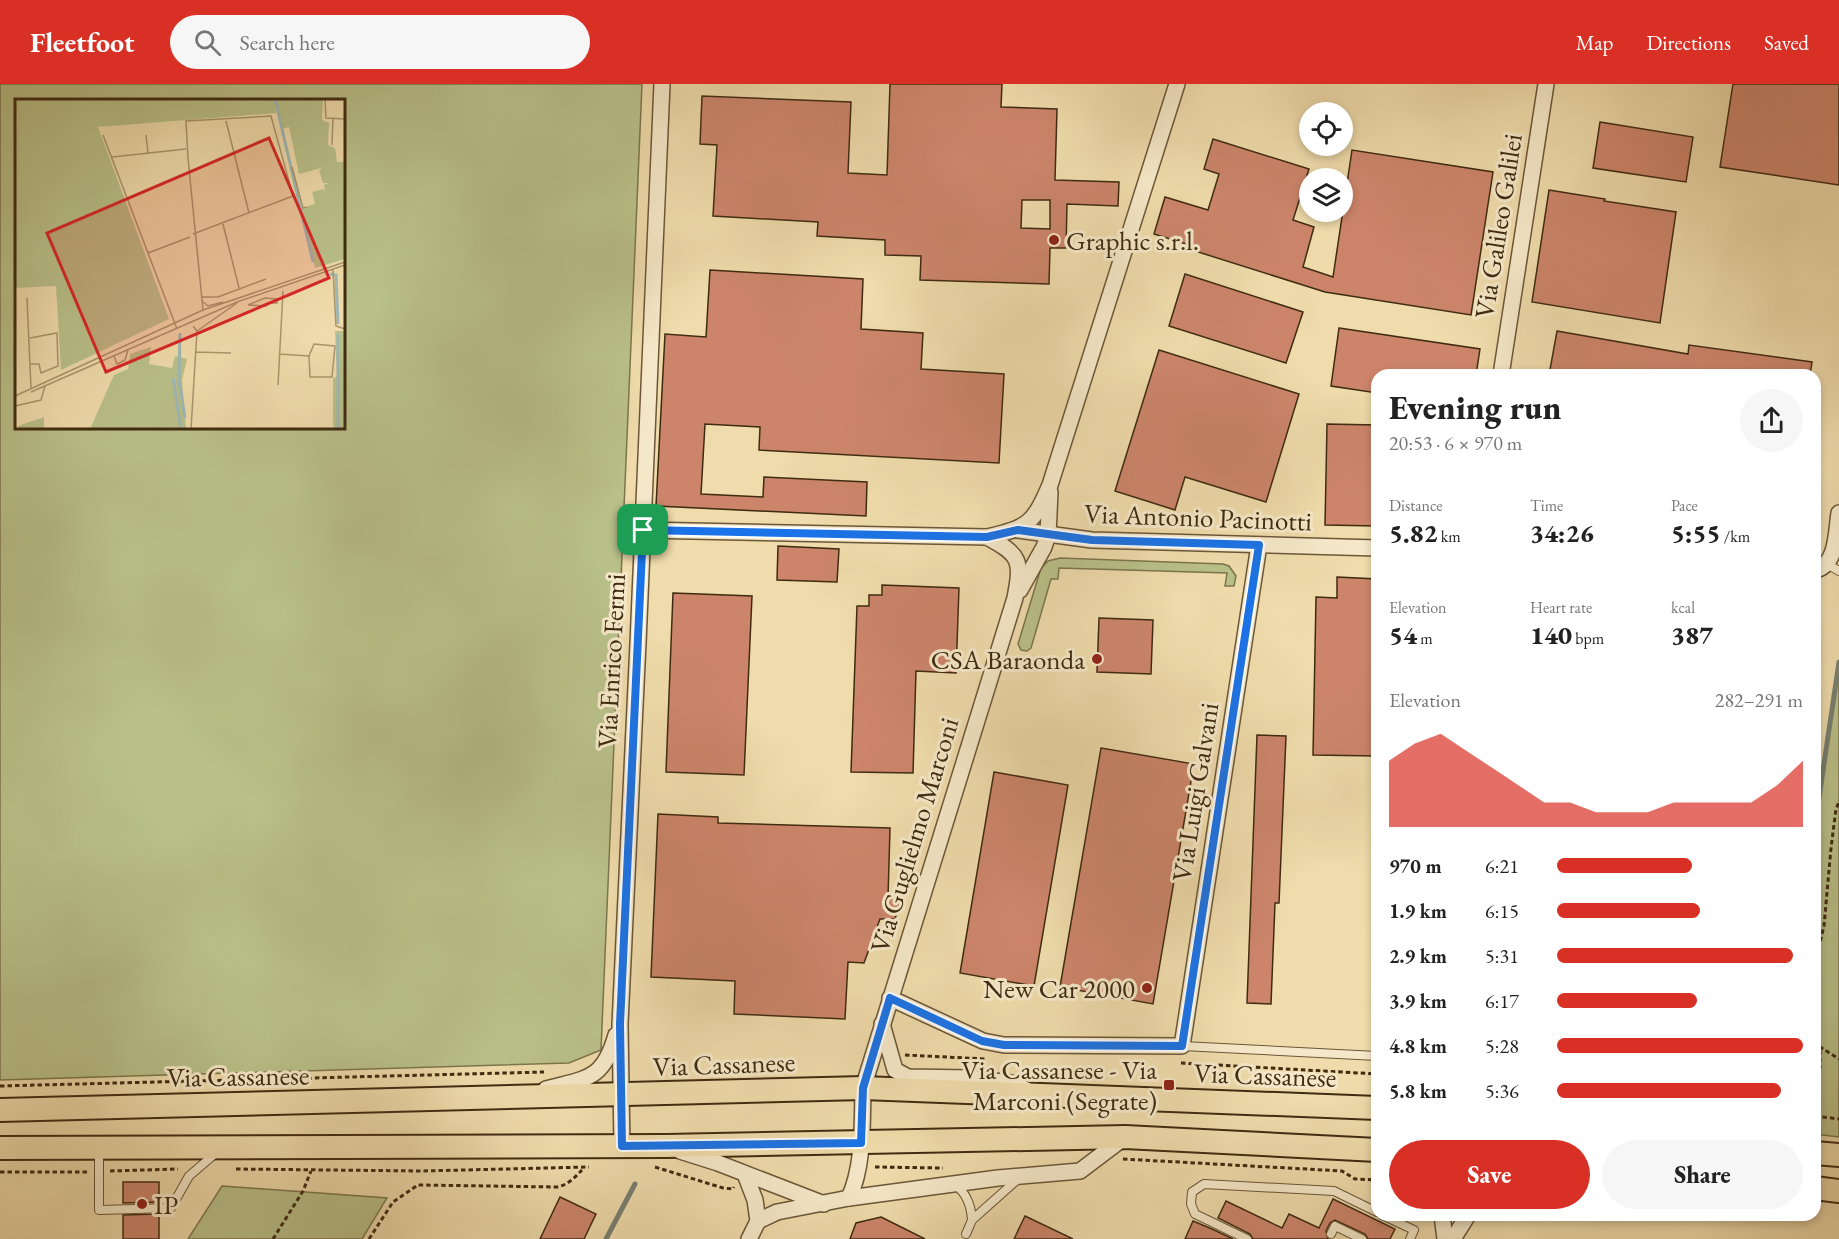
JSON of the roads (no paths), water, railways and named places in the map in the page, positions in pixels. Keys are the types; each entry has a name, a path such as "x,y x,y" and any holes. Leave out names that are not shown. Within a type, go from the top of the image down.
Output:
{"main road":[{"name":"Via Cassanese","path":"0,1110 863,1088 1371,1108"},
{"path":"0,1148 611,1147 1125,1137 1371,1150"},
{"path":"1821,1154 1839,1155"},
{"path":"1821,1189 1839,1191"}],"street":[{"name":"Via Enrico Fermi","path":"611,1147 621,1095 620,1024 662,84"},
{"name":"Via Guglielmo Marconi","path":"1018,530 1028,523 1038,511 1050,485 1178,84"},
{"name":"Via Galileo Galilei","path":"1502,369 1546,84"},
{"name":"Via Guglielmo Marconi","path":"1015,598 1040,556 1048,535 1050,485"},
{"path":"1829,569 1839,513"},
{"path":"643,530 987,537 1018,530"},
{"name":"Via Antonio Pacinotti","path":"1018,530 1092,540 1371,548"},
{"name":"Via Guglielmo Marconi","path":"849,1198 861,1143 863,1088 1015,598 1020,573 1015,556 1007,548 987,537"},
{"name":"Via Luigi Galvani","path":"1182,1046 1259,545"},
{"path":"890,998 982,1041 1004,1045 1182,1046"},
{"name":"Via Enrico Fermi","path":"522,1098 590,1077 608,1058 620,1024"},
{"path":"882,1024 895,1070 908,1077 970,1078 1011,1083 1037,1095"},
{"path":"758,1221 777,1212 849,1198 953,1184 1080,1171 1125,1137"},
{"path":"666,1146 718,1163 824,1204"},
{"path":"745,1174 755,1200 758,1221 749,1239"},
{"path":"1821,1200 1839,1198"},
{"path":"1443,1221 1445,1239"},
{"path":"1453,1239 1464,1221"}],"lane":[{"path":"1182,1046 1371,1056"},
{"path":"99,1148 99,1210 171,1208 189,1176 222,1148"},
{"path":"966,1234 972,1220 1022,1176"},
{"path":"953,1184 967,1197 972,1220"},
{"path":"1247,1239 1195,1214 1191,1204 1192,1192 1204,1184 1334,1191 1371,1209"},
{"path":"1395,1221 1414,1230 1410,1239"},
{"path":"1331,1234 1335,1226 1362,1239"}],"waterway":[{"path":"1821,784 1839,662"},
{"path":"606,1239 635,1184"}],"place":[{"name":"Graphic s.r.l.","path":"1054,240"},
{"name":"CSA Baraonda","path":"1097,659"},
{"name":"New Car 2000","path":"1147,988"},
{"name":"Via Cassanese - Via Marconi (Segrate)","path":"1169,1085"},
{"name":"IP","path":"142,1204"}]}
